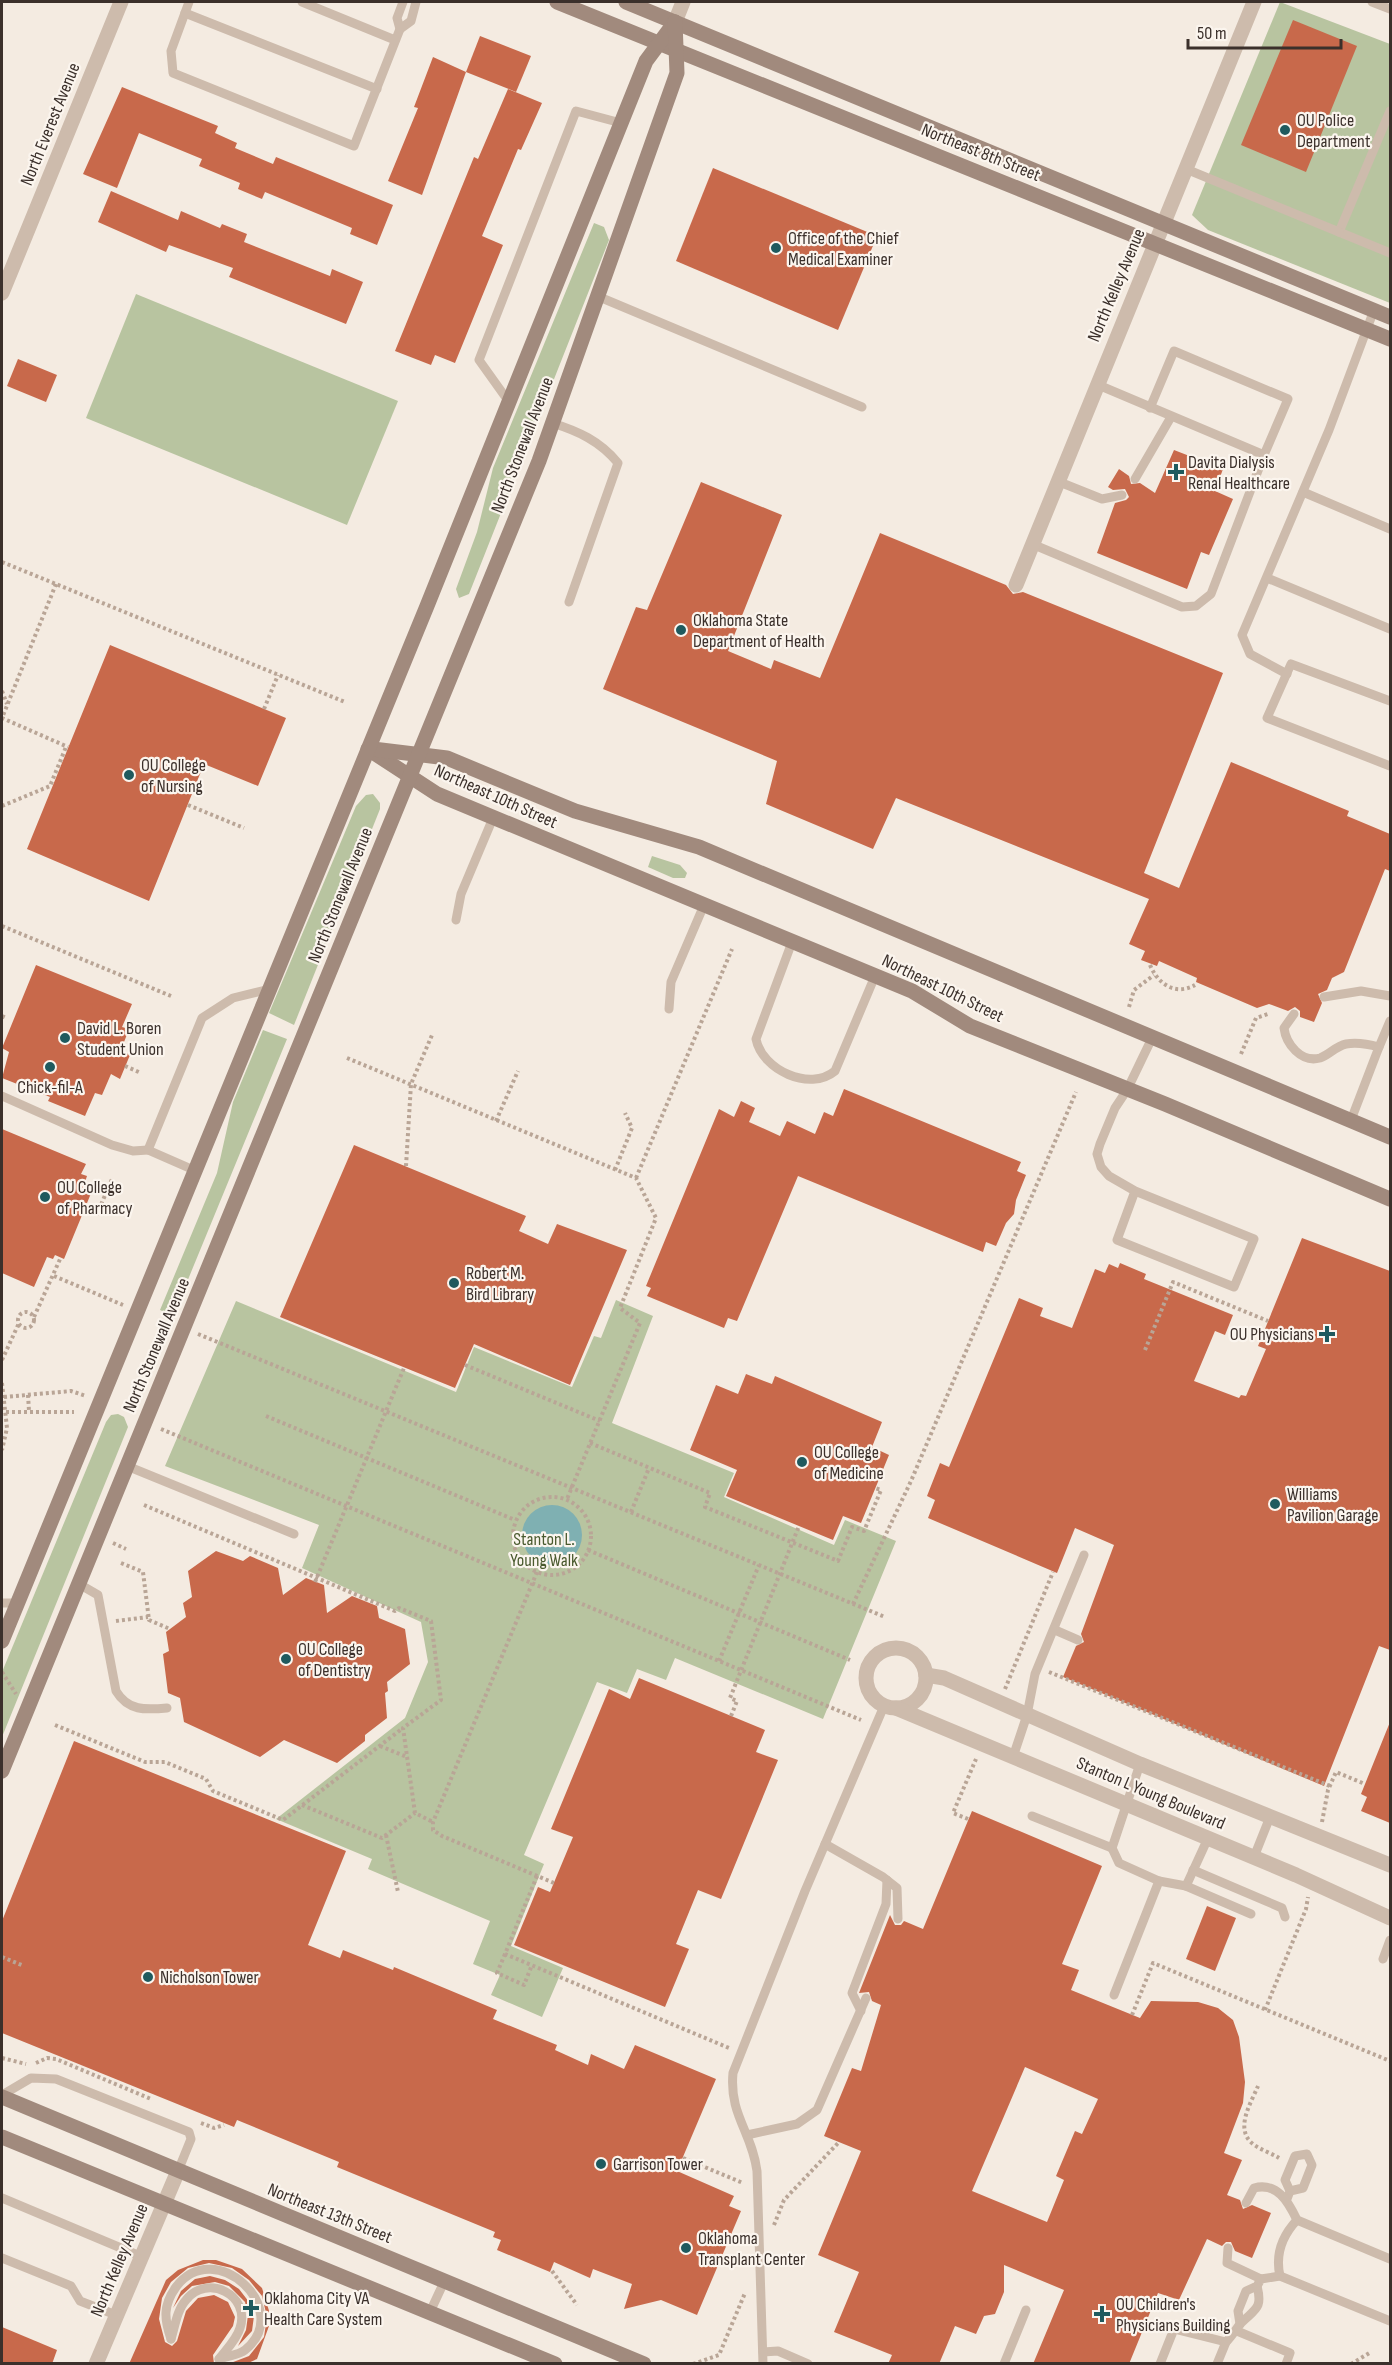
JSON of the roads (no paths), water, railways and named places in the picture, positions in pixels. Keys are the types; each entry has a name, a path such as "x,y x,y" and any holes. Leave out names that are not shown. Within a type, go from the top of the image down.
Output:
{"main road":[{"name":"Northeast 8th Street","path":"556,2 1390,339"},
{"name":"Northeast 8th Street","path":"626,2 1390,317"},
{"name":"North Stonewall Avenue","path":"2,1641 196,1171 646,61 675,22"},
{"name":"North Stonewall Avenue","path":"2,1772 552,423 677,74 675,22"},
{"name":"Northeast 10th Street","path":"368,749 447,758 575,811 699,847 1390,1137"},
{"name":"Northeast 10th Street","path":"368,749 437,794 912,992 970,1026 1390,1199"},
{"name":"Northeast 13th Street","path":"2,2096 644,2364"},
{"path":"2,2137 555,2364"}],"street":[{"name":"North Everest Avenue","path":"2,293 121,2"},
{"name":"North Stonewall Avenue","path":"675,22 683,2"},
{"name":"North Kelley Avenue","path":"1016,585 1096,384 1254,2"},
{"path":"890,1649 908,1651 920,1661 926,1675 920,1695 909,1705 890,1707 870,1694 866,1680 868,1665 879,1653 890,1649"},
{"name":"Stanton L Young Boulevard","path":"926,1675 944,1678 1140,1764 1390,1865"},
{"name":"Stanton L Young Boulevard","path":"890,1707 1254,1857 1390,1918"},
{"name":"North Kelley Avenue","path":"96,2364 178,2171"}],"lane":[{"path":"189,2 171,51 174,74 354,146 395,40 400,29 411,21 416,2"},
{"path":"302,2 395,40"},
{"path":"400,29 397,18 403,2"},
{"path":"1372,2 1390,9"},
{"path":"185,13 376,89"},
{"path":"509,402 479,360 576,111 621,123"},
{"path":"1339,232 1390,111"},
{"path":"1186,169 1390,253"},
{"path":"597,296 862,407"},
{"path":"1287,674 1250,654 1242,635 1303,492 1374,310"},
{"path":"1032,544 1182,607 1196,606 1211,594 1288,399 1174,351 1150,408"},
{"path":"1096,384 1264,455"},
{"path":"1134,479 1171,417"},
{"path":"552,423 580,432 608,450 618,463 569,602"},
{"path":"1057,481 1102,499 1122,495"},
{"path":"1303,492 1390,529"},
{"path":"1267,578 1390,629"},
{"path":"1390,701 1291,664 1267,718 1390,766"},
{"path":"456,920 461,894 493,818"},
{"path":"669,1009 671,982 704,905"},
{"path":"792,942 756,1040 758,1049 764,1057 788,1074 806,1079 828,1077 835,1071 875,976"},
{"path":"148,1150 202,1018 233,998 270,989"},
{"path":"1324,997 1361,991 1390,996"},
{"path":"1293,1014 1284,1028 1285,1039 1292,1049 1307,1056 1319,1058 1343,1044 1361,1043 1379,1047 1390,1043"},
{"path":"1351,1120 1390,1020"},
{"path":"1136,1191 1117,1240 1234,1287 1254,1239 1136,1191 1109,1176 1101,1167 1097,1154 1115,1108 1127,1090 1153,1036"},
{"path":"2,1096 112,1145 133,1151 148,1150 196,1171"},
{"path":"127,1466 294,1534"},
{"path":"1013,1757 1027,1714 1035,1674 1084,1556"},
{"path":"79,1584 98,1595 105,1622 116,1691 121,1700 141,1710 166,1708"},
{"path":"2,1603 17,1603"},
{"path":"1055,1630 1078,1640"},
{"path":"763,2364 760,2208 755,2157 733,2104 733,2073 825,1844 890,1707"},
{"path":"1112,1848 1140,1764"},
{"path":"1032,1816 1112,1848 1119,1863 1159,1881 1186,1886 1251,1914"},
{"path":"1254,1857 1270,1817"},
{"path":"1186,1886 1208,1838"},
{"path":"825,1844 897,1888 898,1919"},
{"path":"1193,1870 1282,1908 1285,1917"},
{"path":"861,2011 852,1993 886,1904 886,1880"},
{"path":"1114,1995 1159,1881"},
{"path":"1383,1959 1390,1940"},
{"path":"747,2135 797,2124 817,2109 866,1998"},
{"path":"2,2096 31,2078 57,2079 189,2132 191,2139 178,2171"},
{"path":"1246,2203 1254,2188 1264,2185 1288,2195 1297,2220 1390,2259"},
{"path":"2,2198 141,2256"},
{"path":"1280,2276 1276,2261 1280,2247 1288,2230 1297,2220"},
{"path":"1228,2248 1227,2263 1259,2283"},
{"path":"2,2258 71,2286 80,2301 116,2315"},
{"path":"211,2270 234,2276 246,2284 258,2305 260,2318 254,2340 243,2351 219,2359 238,2335 242,2319 235,2298 226,2291 204,2287 193,2292 180,2310 171,2339 164,2319 166,2307 179,2284 198,2272 211,2270"},
{"path":"1239,2327 1238,2311 1246,2291 1259,2283 1280,2276 1390,2321"},
{"path":"430,2312 444,2282"},
{"path":"1217,2364 1226,2342 1254,2314 1260,2298 1259,2283"},
{"path":"1004,2364 1026,2310"},
{"path":"1239,2327 1290,2353 1286,2364"},
{"path":"1160,2364 1174,2329 1226,2342"},
{"path":"763,2352 778,2351 808,2364"}],"water":[{"path":"546,1505 558,1505 574,1513 580,1523 582,1535 580,1547 574,1557 558,1565 546,1565 530,1557 522,1541 522,1529 530,1513"}],"place":[{"name":"OU Police Department","path":"1285,130"},
{"name":"Office of the Chief Medical Examiner","path":"776,248"},
{"name":"Davita Dialysis Renal Healthcare","path":"1176,472"},
{"name":"Oklahoma State Department of Health","path":"681,630"},
{"name":"OU College of Nursing","path":"129,775"},
{"name":"David L. Boren Student Union","path":"65,1038"},
{"name":"Chick-fil-A","path":"50,1067"},
{"name":"OU College of Pharmacy","path":"45,1197"},
{"name":"Robert M. Bird Library","path":"454,1283"},
{"name":"OU Physicians","path":"1327,1334"},
{"name":"OU College of Medicine","path":"802,1462"},
{"name":"Williams Pavilion Garage","path":"1275,1504"},
{"name":"OU College of Dentistry","path":"286,1659"},
{"name":"Nicholson Tower","path":"148,1977"},
{"name":"Garrison Tower","path":"601,2164"},
{"name":"Oklahoma Transplant Center","path":"686,2248"},
{"name":"Oklahoma City VA Health Care System","path":"251,2308"},
{"name":"OU Children's Physicians Building","path":"1102,2314"}],"park label":[{"name":"Stanton L. Young Walk","path":"544,1549"}]}
